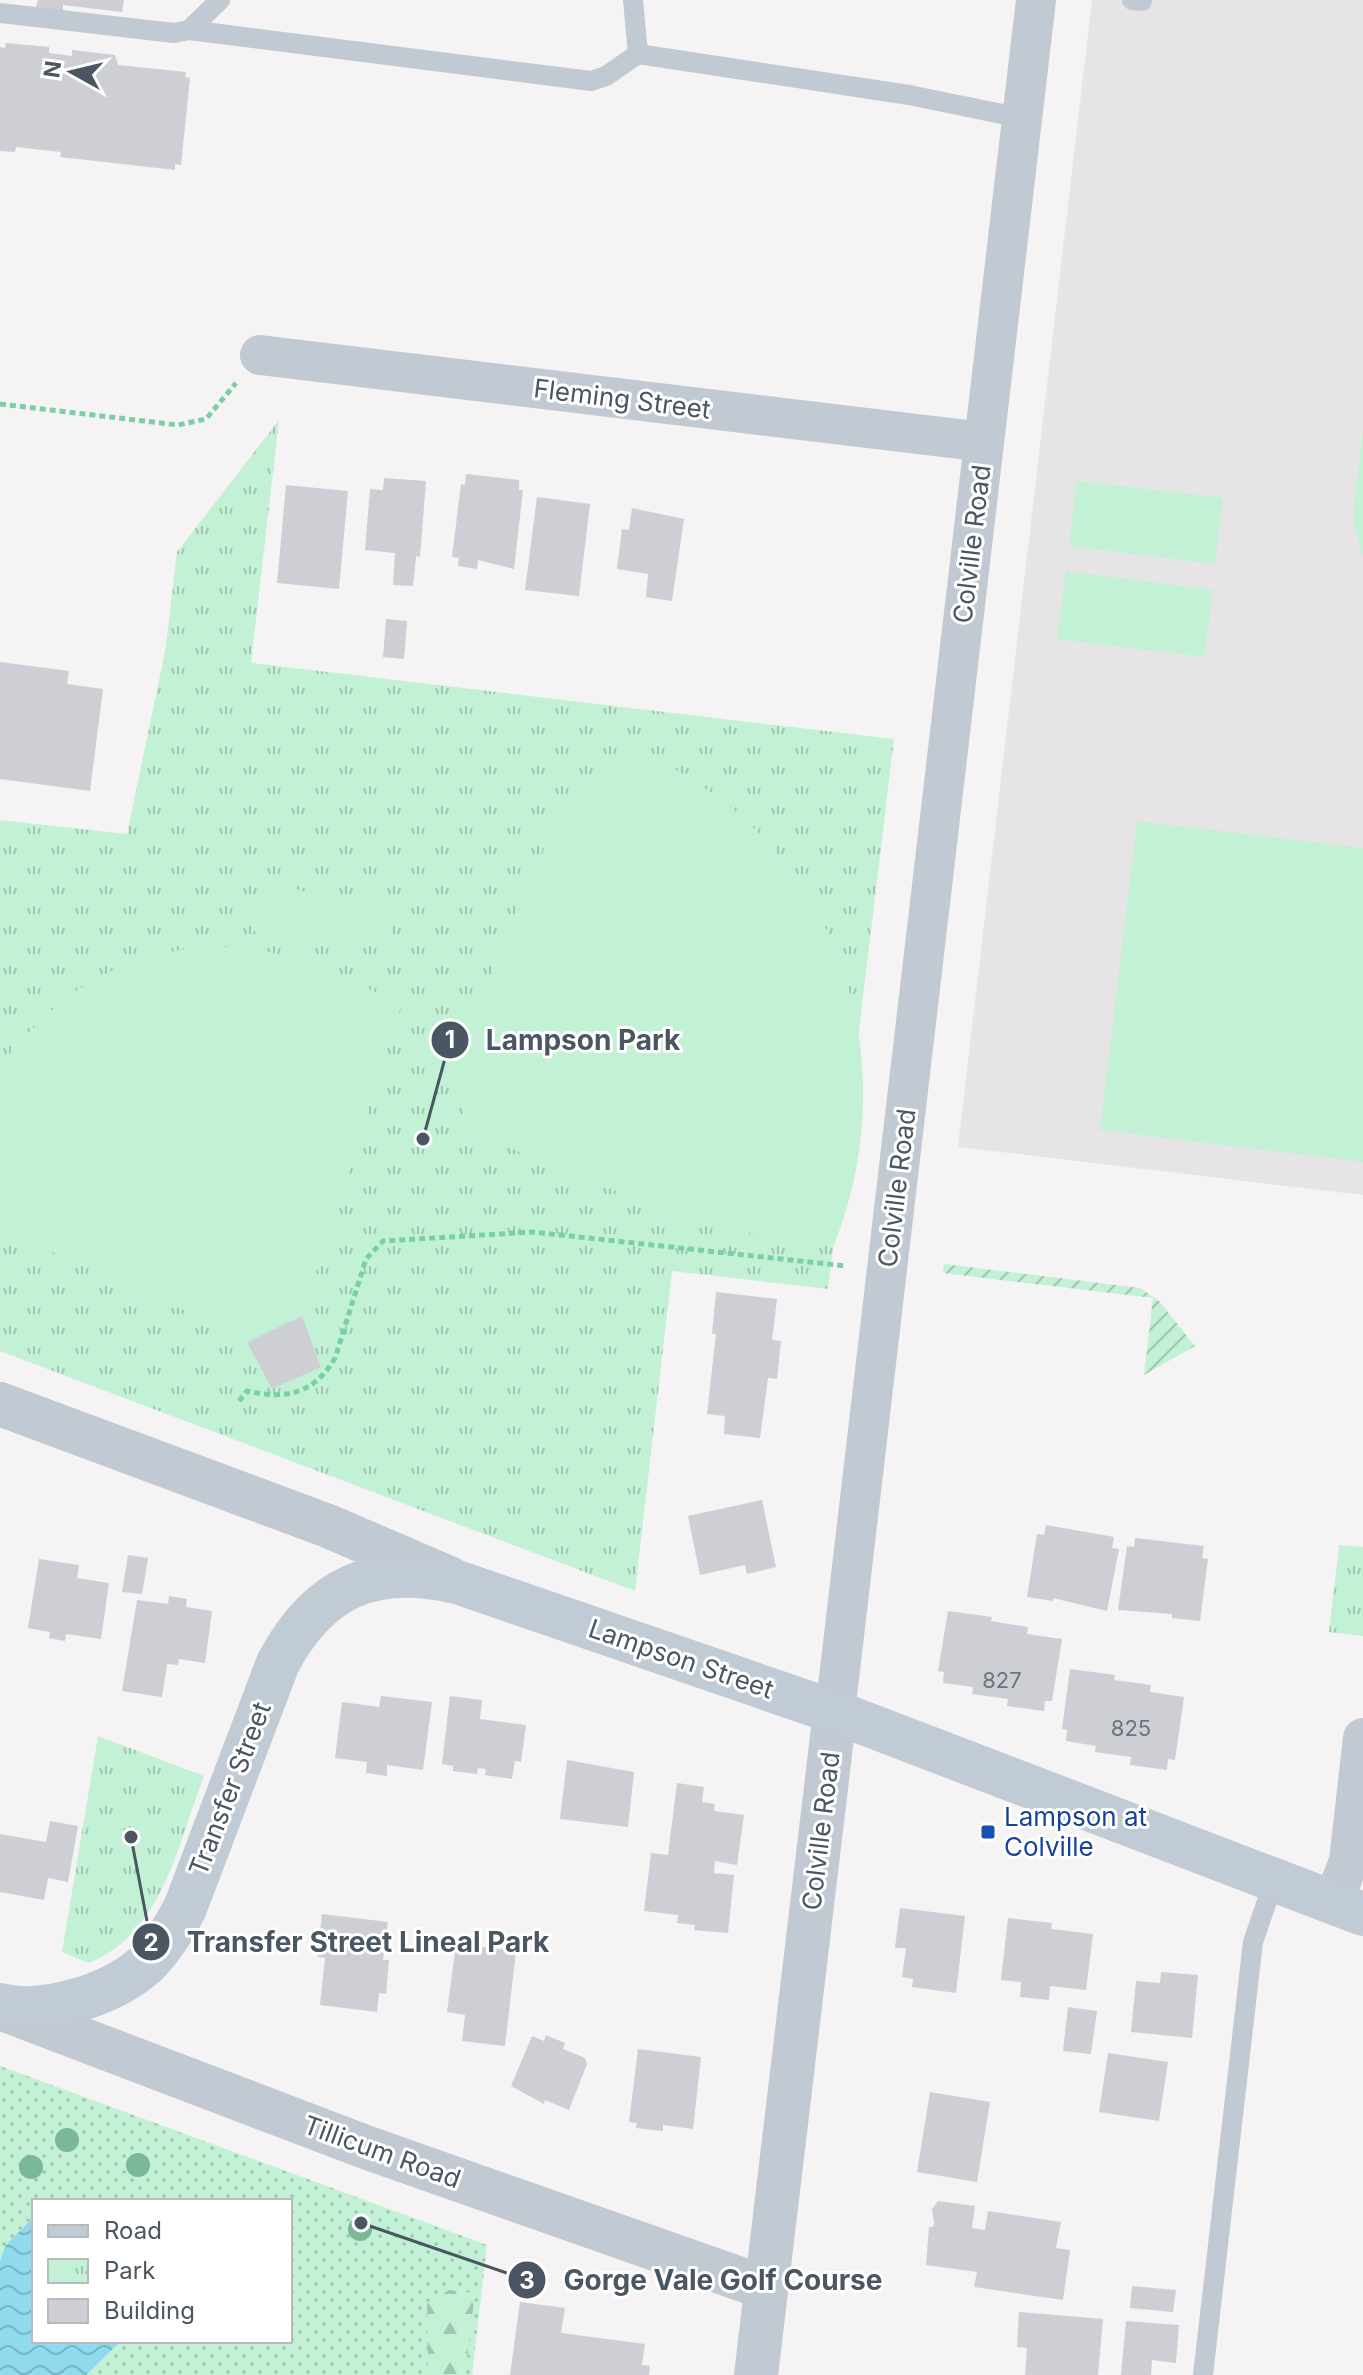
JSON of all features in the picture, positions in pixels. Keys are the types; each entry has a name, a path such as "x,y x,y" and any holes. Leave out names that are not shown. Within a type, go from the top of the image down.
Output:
{"main road":[{"name":"Transfer Street","path":"0,2007 51,2008 86,1997 143,1966 168,1940 185,1908 278,1663 295,1631 320,1604 351,1585 385,1575 422,1574 457,1582"},
{"name":"Lampson Street","path":"457,1582 835,1712 1348,1908"}],"street":[{"name":"Colville Road","path":"756,2375 1036,0"},
{"name":"Fleming Street","path":"260,355 984,442"},
{"name":"Lampson Street","path":"0,1404 316,1521 457,1582"},
{"path":"1348,1908 1349,1861 1363,1738"},
{"name":"Tillicum Road","path":"0,2007 368,2148 766,2288"}],"lane":[{"path":"189,30 220,0"},
{"path":"633,0 638,54"},
{"path":"1132,0 1142,1"},
{"path":"0,13 174,33 189,30 591,81 606,76 638,54 909,95 1022,118"},
{"path":"1203,2375 1253,1942 1274,1881"}],"path":[{"path":"0,404 178,425 206,419 260,355"},
{"path":"239,1401 247,1391 291,1396 327,1373 335,1358 366,1259 383,1241 396,1238 533,1232 887,1271"}],"shaded area":[{"path":"1092,0 1363,0 1363,1195 958,1147"}],"green space":[{"path":"279,420 251,663 894,739 828,1289 672,1271 635,1591 0,1351 0,820 127,834 165,652 177,552"},
{"path":"1363,429 1363,556 1353,519"},
{"path":"1077,481 1223,498 1215,564 1069,546"},
{"path":"1066,571 1213,590 1204,657 1057,639"},
{"path":"629,748 699,784 757,831 803,888 836,952 856,1022 863,1096 856,1171 834,1245 702,1226 473,1133 450,1075 564,801"},
{"path":"1137,821 1363,848 1363,1162 1100,1130"},
{"path":"260,880 338,900 396,908 391,940 252,931"},
{"path":"198,947 253,949 304,961 353,981 401,1006 302,1316 251,1340 0,1229 0,1065 43,1018 87,984 136,961"},
{"path":"944,1264 1140,1288 1159,1301 1195,1346 1144,1375 1153,1298 943,1273"},
{"path":"1339,1545 1363,1547 1363,1636 1329,1632"},
{"path":"98,1736 204,1776 176,1857 151,1908 135,1931 114,1949 89,1963 62,1952"},
{"path":"0,2066 487,2245 472,2375 0,2375"},
{"path":"449,2290 475,2293 465,2375 428,2375 427,2304"}],"water":[{"path":"32,2219 32,2343 119,2343 86,2375 0,2375 0,2261 6,2245"}],"building":[{"path":"38,0 124,0 122,12 63,5 63,11 36,7"},
{"path":"6,43 49,47 49,53 72,56 72,50 115,55 118,65 186,72 185,77 190,78 181,165 175,164 175,170 60,157 61,152 16,147 15,152 0,151 0,47 5,48"},
{"path":"466,474 519,480 519,490 523,490 514,569 478,560 477,569 458,566 459,558 452,557 461,484 465,485"},
{"path":"384,478 426,481 420,557 416,556 413,586 393,585 395,553 365,550 370,489 383,490"},
{"path":"286,485 348,491 339,589 277,583"},
{"path":"537,497 590,504 579,596 525,590"},
{"path":"632,508 684,519 672,601 646,597 648,574 617,569 622,529 629,530"},
{"path":"386,619 407,621 404,659 383,657"},
{"path":"0,662 69,671 67,684 103,689 90,791 0,779"},
{"path":"716,1292 777,1299 772,1340 781,1341 777,1379 768,1378 760,1438 724,1434 725,1416 707,1414 716,1334 712,1334"},
{"path":"302,1316 321,1367 272,1389 247,1342"},
{"path":"762,1500 776,1567 747,1574 745,1565 700,1575 688,1516"},
{"path":"1046,1525 1114,1537 1112,1548 1119,1549 1107,1611 1053,1598 1053,1601 1027,1597 1037,1534 1044,1535"},
{"path":"1135,1538 1204,1546 1202,1558 1208,1559 1200,1621 1172,1618 1172,1614 1118,1610 1127,1546 1134,1547"},
{"path":"128,1555 148,1558 142,1594 122,1592"},
{"path":"39,1559 79,1565 77,1578 109,1583 101,1639 66,1634 65,1641 49,1638 50,1632 28,1628"},
{"path":"169,1596 187,1599 186,1607 212,1611 205,1663 179,1659 178,1665 167,1664 162,1697 122,1691 137,1600 168,1604"},
{"path":"948,1611 992,1617 991,1621 1028,1627 1027,1634 1062,1639 1052,1701 1045,1701 1044,1711 1007,1706 1008,1699 972,1694 973,1687 943,1683 944,1672 938,1671"},
{"path":"1070,1669 1115,1675 1114,1680 1151,1685 1150,1692 1184,1697 1175,1760 1168,1759 1167,1770 1130,1765 1131,1757 1095,1752 1096,1746 1066,1741 1067,1730 1062,1729"},
{"path":"381,1696 432,1702 423,1770 387,1765 387,1776 366,1773 367,1762 335,1758 342,1702 379,1707"},
{"path":"450,1696 482,1700 480,1719 526,1725 521,1762 515,1761 512,1779 485,1775 486,1769 478,1768 477,1774 453,1771 453,1766 442,1764"},
{"path":"567,1760 634,1772 628,1827 560,1819"},
{"path":"677,1783 704,1787 702,1802 715,1804 714,1811 744,1815 737,1865 715,1861 714,1873 734,1875 728,1933 694,1930 695,1925 677,1923 678,1915 644,1911 651,1853 668,1855"},
{"path":"50,1821 78,1826 68,1882 48,1878 44,1900 0,1892 0,1834 46,1842"},
{"path":"900,1908 965,1916 956,1993 912,1987 913,1979 902,1977 906,1948 895,1948"},
{"path":"322,1914 388,1922 383,1960 389,1960 386,1994 379,1993 377,2012 320,2005 325,1958 317,1957"},
{"path":"1008,1918 1052,1923 1051,1929 1093,1934 1086,1990 1050,1986 1049,2000 1020,1997 1021,1982 1001,1980"},
{"path":"456,1944 516,1951 505,2046 462,2041 465,2015 447,2012"},
{"path":"1161,1972 1198,1975 1192,2038 1131,2032 1136,1981 1160,1983"},
{"path":"1068,2007 1097,2011 1091,2054 1063,2051"},
{"path":"546,2035 565,2043 563,2049 585,2058 587,2064 569,2110 545,2100 544,2104 511,2086 532,2036 544,2041"},
{"path":"638,2049 701,2057 693,2129 663,2125 663,2131 636,2128 637,2123 629,2122"},
{"path":"1108,2053 1168,2062 1159,2121 1099,2112"},
{"path":"930,2092 990,2102 977,2182 917,2172"},
{"path":"938,2201 975,2206 972,2228 985,2230 988,2211 1061,2222 1056,2248 1070,2250 1063,2300 974,2287 977,2272 926,2265 929,2227 933,2227 934,2223 932,2209"},
{"path":"1132,2286 1176,2290 1173,2312 1130,2308"},
{"path":"520,2302 565,2308 561,2333 645,2344 642,2365 650,2366 649,2375 510,2375"},
{"path":"1019,2312 1103,2319 1098,2375 1025,2375 1027,2348 1017,2347"},
{"path":"1126,2321 1179,2325 1176,2363 1152,2360 1151,2375 1121,2375"}],"place":[{"name":"Lampson Park","path":"423,1139"},
{"name":"Lampson at Colville","path":"988,1832"},
{"name":"Transfer Street Lineal Park","path":"131,1837"},
{"name":"Gorge Vale Golf Course","path":"361,2223"}]}
